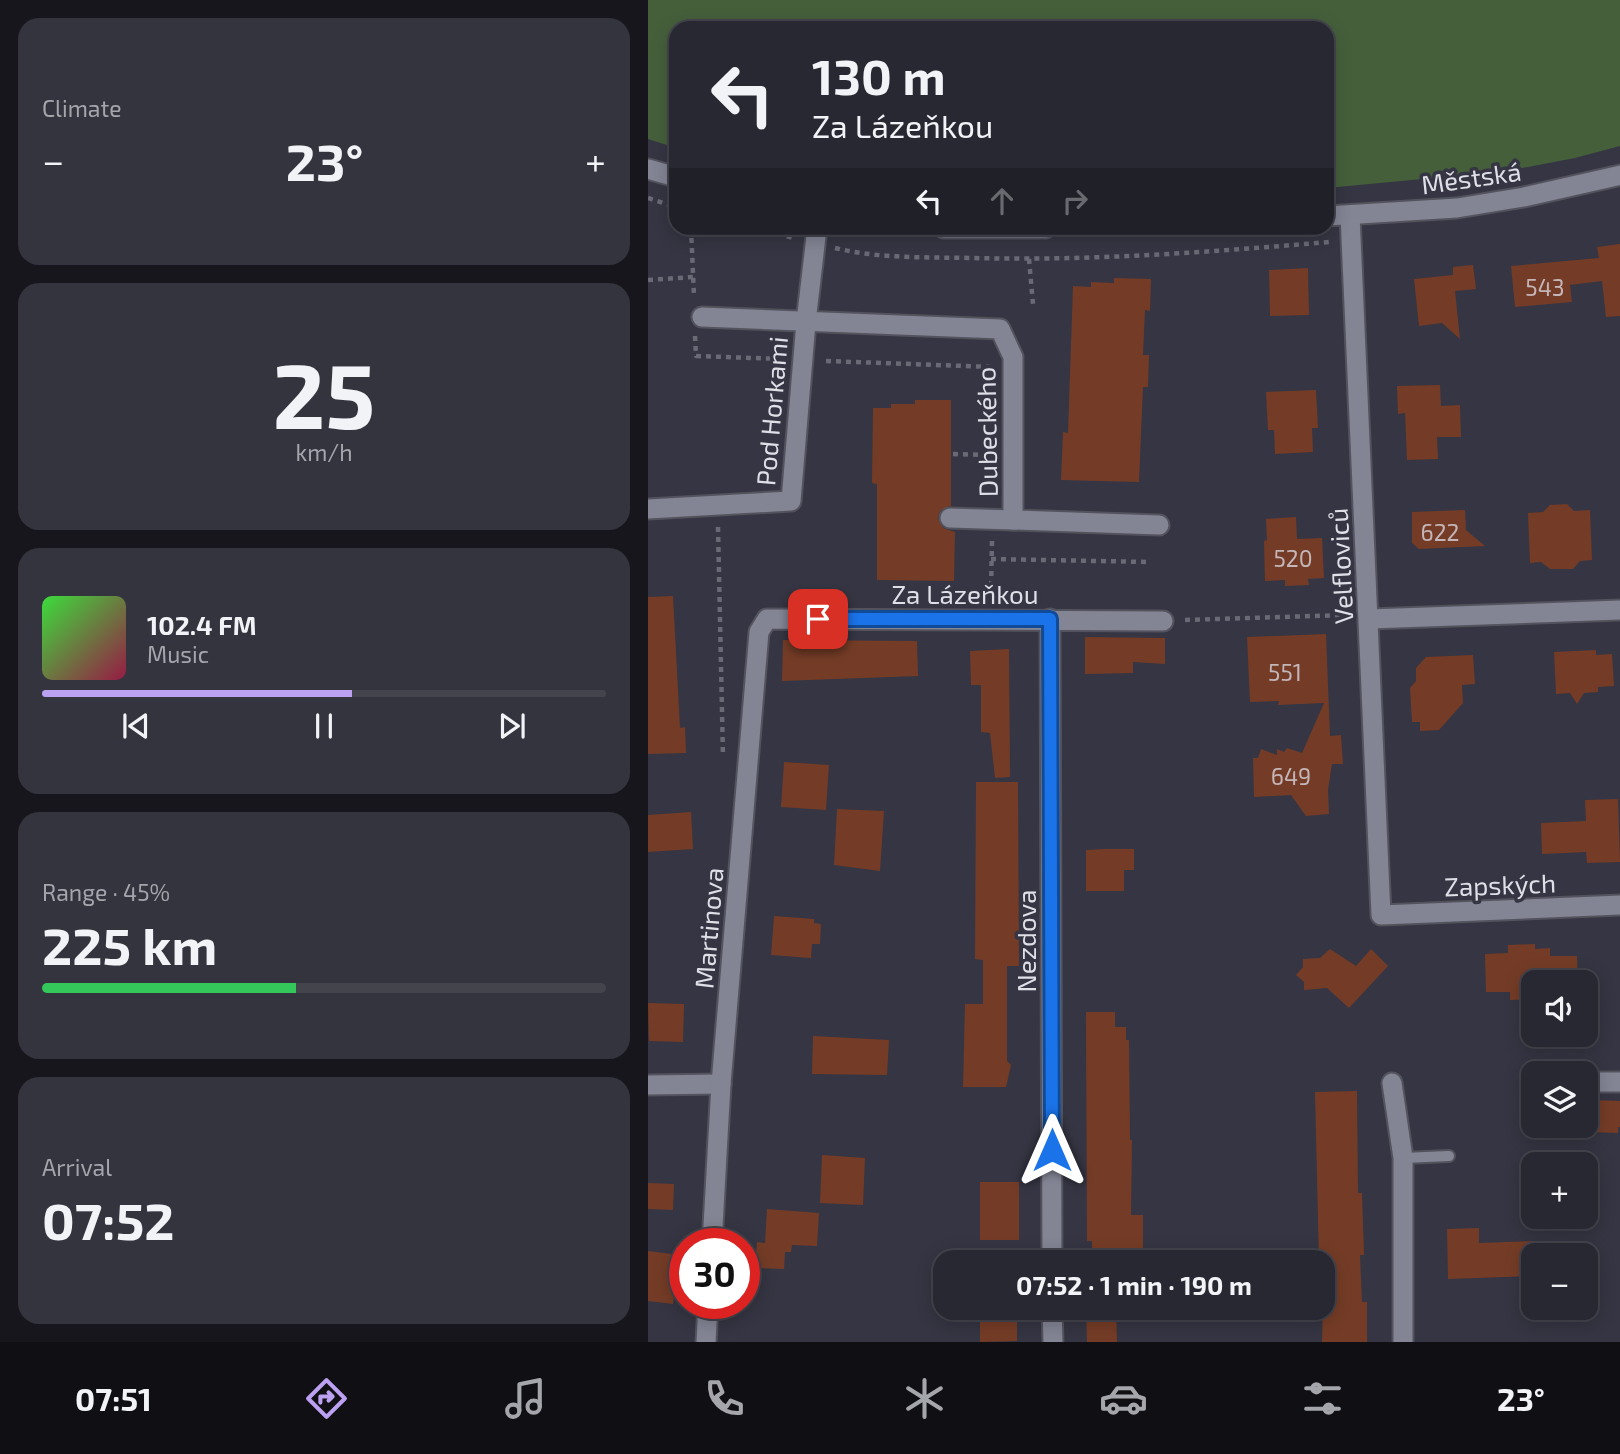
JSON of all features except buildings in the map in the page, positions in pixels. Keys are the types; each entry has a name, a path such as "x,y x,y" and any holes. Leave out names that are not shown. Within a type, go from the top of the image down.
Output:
{"street":[{"path":"648,169 669,175"},
{"name":"Městská","path":"1334,216 1457,208 1524,197 1620,175"},
{"name":"Velfloviců","path":"1350,215 1381,915"},
{"name":"Pod Horkami","path":"648,509 791,500 816,235"},
{"name":"Dubeckého","path":"697,317 1000,329 1013,357 1013,520 1159,525"},
{"path":"950,518 1013,520"},
{"path":"1369,619 1620,610"},
{"name":"Martinova","path":"713,1228 721,1084 759,632 767,619"},
{"name":"Za Lázeňkou","path":"767,619 1164,621"},
{"name":"Nezdova","path":"1050,619 1052,1250"},
{"name":"Zapských","path":"1381,915 1620,905"},
{"path":"1600,1082 1620,1082"},
{"path":"1392,1083 1403,1158 1403,1342"},
{"path":"648,1085 721,1084"},
{"path":"706,1342 707,1319"},
{"path":"1052,1320 1052,1342"}],"lane":[{"path":"1403,1158 1449,1156"}],"path":[{"path":"648,198 669,205"},
{"path":"691,235 697,317 696,356 995,367 994,379"},
{"path":"778,235 816,235 868,256 1029,259 1232,251 1351,241"},
{"path":"1029,259 1033,304"},
{"path":"648,280 693,277"},
{"path":"993,443 993,468"},
{"path":"953,454 993,455"},
{"path":"718,505 723,779 747,782"},
{"path":"992,519 991,590 1003,596"},
{"path":"991,559 1150,562"},
{"path":"1164,621 1350,615 1369,619"}],"green space":[{"path":"648,0 1620,0 1620,146 1507,171 1334,187 1334,21 669,21 669,146 648,139"}],"route":[{"path":"818,619 1050,619 1052,1150"}]}
